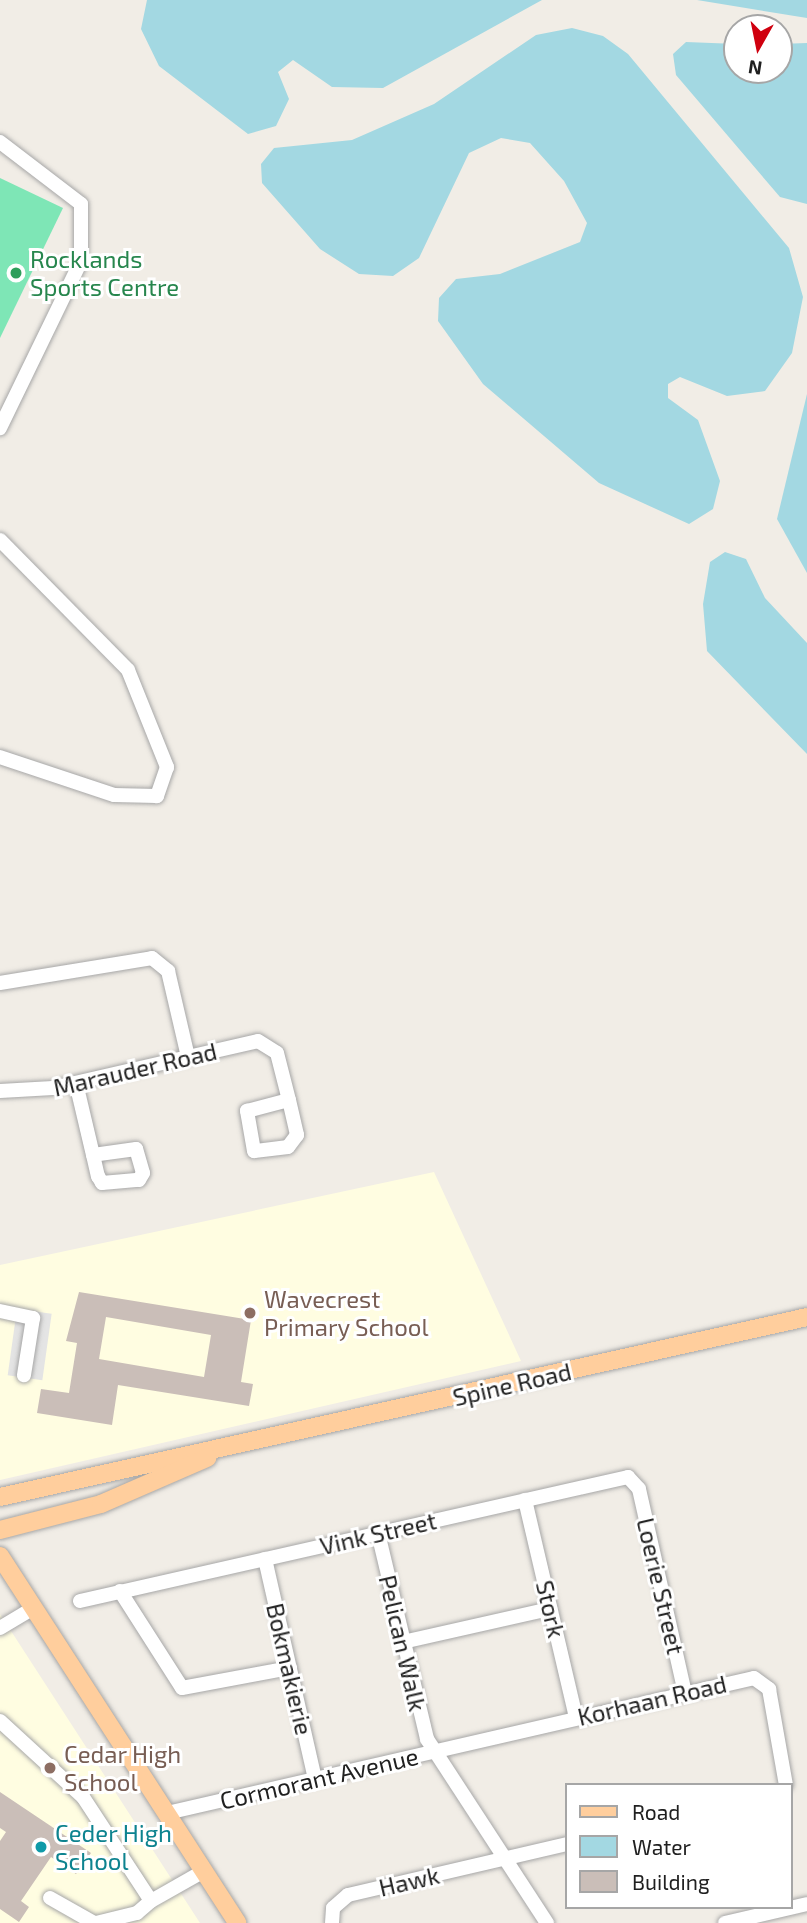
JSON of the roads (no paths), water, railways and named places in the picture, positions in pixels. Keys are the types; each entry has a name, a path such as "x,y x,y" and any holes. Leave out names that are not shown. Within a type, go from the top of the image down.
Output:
{"main road":[{"name":"Spine Road","path":"0,1497 218,1452 807,1317"},
{"name":"Spine Road","path":"0,1530 123,1497 218,1452"},
{"path":"0,1556 237,1923"}],"street":[{"path":"0,142 81,204 81,249 0,428"},
{"path":"0,540 128,670 167,767 158,796 114,795 0,757"},
{"path":"0,983 152,958 168,971 188,1057"},
{"name":"Marauder Road","path":"0,1091 76,1083 188,1057 269,1044 289,1100"},
{"path":"76,1083 93,1155"},
{"path":"0,1311 33,1318 24,1375"},
{"name":"Vink Street","path":"80,1601 525,1500 634,1480"},
{"name":"Loerie Street","path":"634,1480 685,1693"},
{"name":"Stork","path":"525,1500 576,1718"},
{"name":"Pelican Walk","path":"378,1533 403,1642 435,1751"},
{"name":"Bokmakierie","path":"265,1559 315,1779"},
{"path":"121,1591 181,1688 290,1668"},
{"path":"0,1628 33,1608"},
{"path":"403,1642 551,1609"},
{"name":"Korhaan Road","path":"435,1751 749,1678 766,1684 786,1783"},
{"path":"0,1721 83,1797 151,1901"},
{"name":"Cormorant Avenue","path":"167,1813 435,1751 547,1923"},
{"path":"506,1858 566,1844"},
{"name":"Hawk","path":"332,1923 333,1909 348,1895 506,1858"},
{"path":"50,1898 95,1923 137,1913 151,1901 204,1871"},
{"path":"725,1923 785,1909"}],"water":[{"path":"147,0 542,0 383,88 332,87 293,60 278,72 289,99 276,126 248,134 159,66 141,29"},
{"path":"697,0 807,0 807,18"},
{"path":"572,28 603,36 628,54 789,248 803,297 792,353 765,391 727,396 680,377 668,384 668,398 698,420 720,481 713,509 689,524 599,483 483,384 438,321 439,298 456,279 500,274 580,242 587,223 564,181 530,143 501,138 469,153 419,258 393,276 359,274 320,249 262,183 261,164 274,148 352,140 434,104 536,35"},
{"path":"686,42 723,43 723,84 793,84 793,44 807,43 807,204 780,197 676,75 673,54"},
{"path":"807,394 807,573 777,519"},
{"path":"725,552 746,559 765,598 807,643 807,754 707,651 703,604 710,562"}],"place":[{"name":"Rocklands Sports Centre","path":"16,273"},
{"name":"Wavecrest Primary School","path":"250,1313"},
{"name":"Cedar High School","path":"50,1768"},
{"name":"Ceder High School","path":"41,1847"}]}
